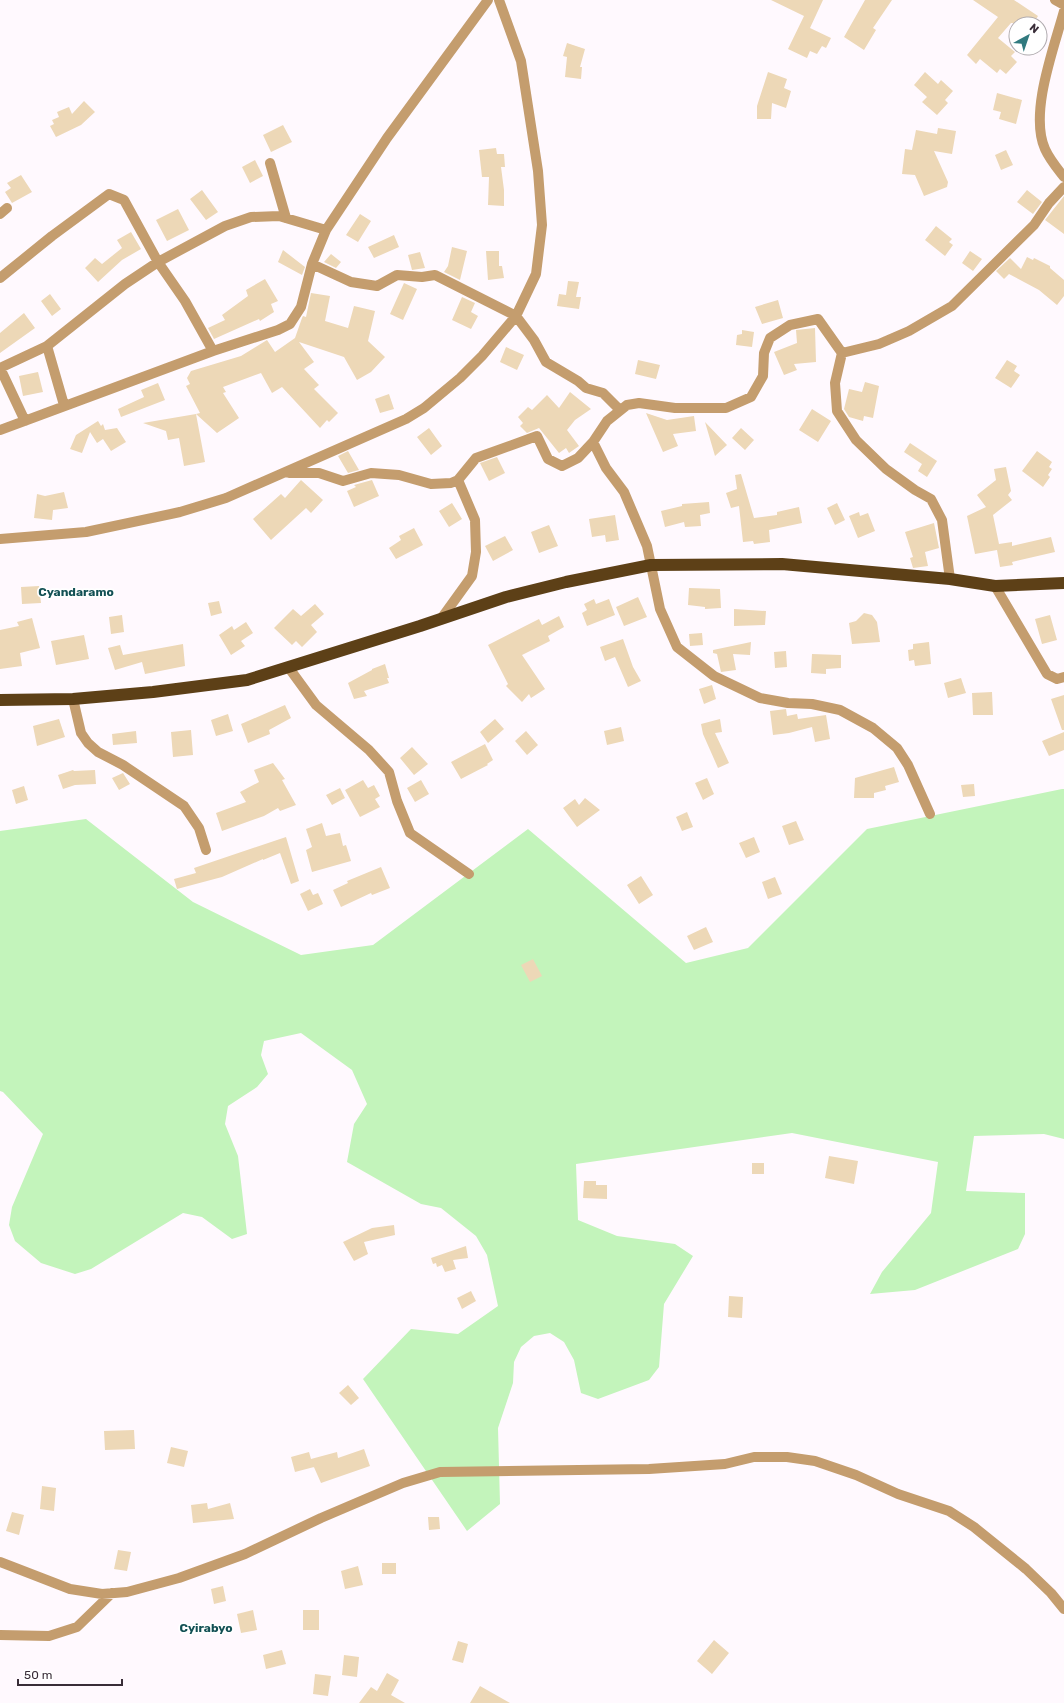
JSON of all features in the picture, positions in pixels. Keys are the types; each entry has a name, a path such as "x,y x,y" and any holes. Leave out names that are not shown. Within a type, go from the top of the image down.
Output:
{"highway":[{"path":"0,700 73,699 213,686 246,680 290,668 506,597 566,582 651,565 782,564 950,579 995,586 1064,583"}],"street":[{"path":"0,430 213,351 278,330 290,324 301,307 312,264 326,230 387,138 488,0"},
{"path":"0,538 86,532 180,512 226,498 406,419 424,408 476,362 516,316 536,274 542,225 538,171 521,61 500,0"},
{"path":"1055,0 1064,5"},
{"path":"1064,11 1043,92 1040,121 1044,148 1064,177"},
{"path":"270,162 286,218"},
{"path":"842,354 878,344 909,331 952,306 1034,225 1049,203 1064,187"},
{"path":"0,278 52,236 109,194 124,200 158,262 185,301 213,351"},
{"path":"25,421 0,368 47,346 125,284 158,262 225,226 251,217 264,216 286,218 326,230"},
{"path":"312,264 351,282 377,286 397,275 422,278 435,275 516,316 534,340 546,362 578,381 586,388 603,393 620,410"},
{"path":"283,473 319,473 343,481 371,473 399,476 430,484 451,483 458,480 476,458 537,436 548,459 562,466 578,458 593,442 607,421 627,405 638,403 675,408 726,408 751,397 764,376 764,353 770,338 790,325 818,319 842,354 835,383 837,411 856,440 886,469 915,490 931,499 942,520 950,579"},
{"path":"47,346 64,405"},
{"path":"593,442 606,468 624,492 647,546 660,609 677,647 714,676 760,698 788,704 812,704 840,710 873,728 898,748 908,765 930,814"},
{"path":"441,619 472,576 476,552 475,520 458,480"},
{"path":"995,586 1047,674 1057,679 1064,677"},
{"path":"290,668 316,705 369,750 388,772 397,801 410,833 469,874"},
{"path":"73,699 81,733 88,743 98,752 123,765 184,806 199,828 206,850"},
{"path":"0,1562 70,1589 102,1594 127,1592 179,1578 230,1560 403,1483 440,1472 649,1469 725,1464 754,1457 787,1457 816,1461 856,1475 898,1494 950,1511 974,1527 1026,1569 1051,1593 1064,1609"},
{"path":"0,1635 49,1636 77,1627 112,1593"}],"green space":[{"path":"1064,789 1064,1139 1044,1134 974,1136 966,1191 1025,1193 1025,1234 1018,1249 915,1290 870,1294 882,1272 931,1213 938,1162 792,1133 576,1164 578,1220 617,1236 675,1244 693,1256 664,1304 659,1367 649,1380 598,1399 581,1393 574,1360 564,1342 550,1333 534,1336 521,1347 514,1362 513,1383 498,1428 500,1504 467,1531 363,1379 411,1329 458,1334 498,1306 487,1255 476,1236 441,1208 421,1204 347,1162 354,1124 367,1104 352,1070 301,1033 264,1041 261,1055 268,1074 257,1087 228,1106 225,1124 238,1156 247,1234 232,1239 202,1217 183,1213 91,1269 75,1274 41,1263 15,1241 9,1225 12,1207 43,1134 3,1092 0,1091 0,831 86,819 193,902 301,955 373,945 528,829 686,963 748,948 867,829"}],"building":[{"path":"771,0 823,0 810,28 831,38 826,48 822,46 817,54 810,51 807,58 788,49 804,16"},
{"path":"865,0 892,0 873,28 876,30 864,50 844,37"},
{"path":"973,0 1014,0 1038,16 1008,16 1008,26 998,38 1008,46 1008,56 1011,56 1017,62 1006,74 1000,69 997,73 980,59 976,64 967,55 998,17"},
{"path":"567,43 585,49 580,67 582,67 581,79 565,77 567,57 563,56"},
{"path":"768,72 787,79 784,88 791,91 786,108 772,103 771,119 757,119 757,106"},
{"path":"925,72 938,84 941,80 953,91 945,100 948,103 937,115 922,102 927,97 914,85"},
{"path":"997,93 1022,100 1016,124 999,119 1001,112 993,110"},
{"path":"84,101 95,112 81,125 56,137 50,126 54,124 52,120 59,117 57,112 69,107 72,114"},
{"path":"283,125 292,142 271,152 263,135"},
{"path":"938,128 956,131 952,154 934,151 948,182 947,187 924,196 915,175 902,174 905,149 912,150 916,130 937,134"},
{"path":"496,148 497,154 504,154 505,167 501,167 504,190 504,206 488,205 489,177 482,177 479,150"},
{"path":"1006,150 1013,165 1001,170 995,155"},
{"path":"255,160 263,176 250,183 242,167"},
{"path":"21,175 32,192 12,203 5,192 11,188 7,183"},
{"path":"202,190 218,212 206,220 190,199"},
{"path":"1027,190 1042,202 1033,214 1017,202"},
{"path":"1064,196 1064,234 1045,220"},
{"path":"178,209 189,230 167,241 156,220"},
{"path":"360,214 371,221 358,242 346,235"},
{"path":"936,226 952,239 949,242 953,245 945,256 925,240"},
{"path":"131,232 141,249 122,260 98,282 85,268 95,258 102,264 122,248 117,240"},
{"path":"394,235 399,247 374,258 368,247"},
{"path":"452,247 467,251 460,280 444,272 448,266"},
{"path":"283,250 305,267 302,275 278,262"},
{"path":"486,251 499,251 499,266 502,266 504,278 488,280"},
{"path":"970,251 982,259 973,271 962,263"},
{"path":"420,252 425,268 412,270 408,255"},
{"path":"331,254 341,262 336,268 324,262"},
{"path":"1027,257 1033,260 1034,258 1050,266 1050,268 1064,280 1064,296 1057,305 1039,290 1009,274 1004,279 996,271 1010,258 1021,269"},
{"path":"265,279 278,301 271,304 274,312 260,321 259,319 214,339 208,328 225,320 222,315 248,296 246,290"},
{"path":"568,281 579,282 576,297 581,297 579,309 557,306 559,294 566,295"},
{"path":"404,283 417,289 403,320 390,314"},
{"path":"311,293 330,296 325,321 348,328 354,306 375,311 368,341 385,357 371,372 357,380 344,357 299,342 314,362 304,369 319,385 314,389 338,413 329,422 327,420 320,428 282,387 272,393 261,373 223,387 226,392 223,393 239,418 217,433 196,414 200,413 186,386 190,384 187,378 191,371 241,356 267,340 275,352 295,338 303,316 306,317"},
{"path":"50,294 61,309 52,316 41,301"},
{"path":"462,297 475,303 471,312 478,316 471,329 452,320"},
{"path":"778,300 783,318 762,324 755,307"},
{"path":"24,313 35,328 0,353 0,333"},
{"path":"815,328 816,362 794,364 797,370 784,375 774,352 797,343 796,330"},
{"path":"742,330 754,332 752,347 736,345 737,335 742,334"},
{"path":"506,347 524,355 517,370 500,362"},
{"path":"638,360 660,365 656,379 635,374"},
{"path":"1007,360 1017,366 1014,371 1020,375 1011,388 995,378"},
{"path":"38,372 43,392 23,396 19,376"},
{"path":"865,382 879,386 873,418 864,416 863,421 849,417 844,409 849,389 862,392"},
{"path":"158,383 165,400 121,417 118,409 144,397 141,390"},
{"path":"570,392 591,409 575,420 567,430 579,446 569,453 566,448 559,453 539,428 527,433 520,426 523,423 518,417 528,407 532,410 547,395 559,408"},
{"path":"389,394 394,409 380,413 375,399"},
{"path":"812,409 831,421 818,442 799,430"},
{"path":"646,413 667,420 694,416 696,431 673,434 678,446 663,452"},
{"path":"196,414 205,462 184,466 179,438 168,440 166,431 143,423"},
{"path":"98,421 101,426 103,424 105,430 117,428 126,442 111,451 103,439 97,443 90,432 82,453 70,449 76,435"},
{"path":"705,422 727,445 715,456"},
{"path":"429,428 442,446 431,455 417,437"},
{"path":"741,428 754,440 745,450 732,438"},
{"path":"910,443 937,461 927,477 918,471 922,464 904,452"},
{"path":"348,451 359,470 348,473 338,456"},
{"path":"1037,451 1052,462 1049,467 1052,469 1048,475 1050,477 1043,487 1022,471"},
{"path":"497,457 505,473 489,481 480,463"},
{"path":"1006,467 1011,491 1008,495 1012,500 993,515 999,544 1012,542 1012,546 1051,537 1055,552 1012,562 1013,565 1000,567 997,550 975,554 967,516 986,507 977,495 996,480 994,469"},
{"path":"741,474 754,518 777,515 777,512 799,507 802,523 769,530 770,542 754,544 753,541 743,542 739,506 731,508 726,493 737,489 735,475"},
{"path":"301,480 323,500 311,513 306,508 271,540 253,519 281,494 285,498"},
{"path":"372,480 379,496 354,507 347,491 356,487 354,485"},
{"path":"64,492 68,508 53,510 52,520 34,518 37,494 45,496"},
{"path":"709,502 710,513 700,515 701,526 685,527 684,522 665,527 661,511 682,506 682,504"},
{"path":"452,503 462,519 449,527 439,511"},
{"path":"837,503 845,520 835,525 827,508"},
{"path":"859,512 860,516 868,513 875,531 858,538 849,516"},
{"path":"615,515 619,540 606,542 605,535 592,537 589,519"},
{"path":"934,523 939,548 925,552 928,566 913,568 910,558 913,557 905,532"},
{"path":"549,525 558,546 539,553 531,532"},
{"path":"414,528 423,545 396,559 389,548 401,540 399,536"},
{"path":"505,536 513,550 493,561 485,546"},
{"path":"39,586 41,603 22,604 21,587"},
{"path":"689,588 720,589 721,608 705,609 705,607 688,605"},
{"path":"638,597 647,617 624,626 616,607"},
{"path":"594,599 596,604 609,599 615,615 587,626 582,613 587,610 584,604"},
{"path":"219,601 222,613 211,616 208,603"},
{"path":"315,604 324,614 311,625 317,632 302,647 296,641 292,645 274,628 293,609 301,616"},
{"path":"734,609 766,611 765,625 734,626"},
{"path":"864,613 872,615 877,622 880,642 852,644 849,623 856,621"},
{"path":"122,615 124,632 111,634 109,617"},
{"path":"1050,615 1057,640 1042,644 1035,619"},
{"path":"559,616 564,627 548,636 550,641 522,655 545,689 531,698 529,694 522,702 506,686 508,684 488,645 539,619 542,625"},
{"path":"32,618 40,648 20,653 22,666 0,669 0,630 19,626 17,622"},
{"path":"246,622 253,633 241,641 245,646 231,655 219,635 232,626 234,630"},
{"path":"702,633 703,645 690,646 689,634"},
{"path":"84,635 89,659 56,665 51,641"},
{"path":"623,639 633,667 641,681 628,687 615,657 605,661 600,647"},
{"path":"751,642 750,655 733,654 736,670 721,672 717,654 713,653 713,650"},
{"path":"929,642 931,664 915,666 914,660 909,661 908,650 913,649 913,644"},
{"path":"183,644 185,666 145,674 142,662 115,670 108,648 120,645 123,655"},
{"path":"786,651 787,667 775,668 774,652"},
{"path":"812,654 841,655 841,668 826,669 826,674 811,673"},
{"path":"385,664 389,683 364,691 367,696 354,699 348,683 372,669"},
{"path":"961,678 966,693 948,698 944,683"},
{"path":"712,685 716,699 704,704 699,689"},
{"path":"992,692 993,715 973,715 972,693"},
{"path":"1064,695 1064,730 1062,730 1051,699"},
{"path":"285,705 291,718 269,730 270,734 248,743 241,724"},
{"path":"786,709 787,716 797,714 798,719 826,715 830,739 815,742 812,727 789,733 773,735 770,711"},
{"path":"228,714 233,731 216,736 211,720"},
{"path":"59,719 65,737 37,746 33,726"},
{"path":"495,719 504,729 488,743 480,732"},
{"path":"720,719 722,732 715,733 729,763 718,768 703,734 701,724"},
{"path":"621,727 624,741 607,745 604,731"},
{"path":"191,730 193,755 173,757 171,732"},
{"path":"136,731 137,743 113,745 112,734"},
{"path":"526,731 538,745 527,755 515,741"},
{"path":"1064,732 1064,750 1049,756 1042,741"},
{"path":"485,744 493,760 487,764 488,765 461,779 451,762"},
{"path":"412,747 428,764 414,775 400,758"},
{"path":"273,763 285,779 282,780 296,805 280,811 278,808 264,816 222,831 216,813 246,802 240,792 259,782 254,770"},
{"path":"894,767 899,782 885,786 886,790 874,793 874,798 854,798 855,778"},
{"path":"73,770 95,770 96,784 75,785 63,789 58,775"},
{"path":"123,773 130,784 119,790 112,778"},
{"path":"707,778 714,794 703,800 695,783"},
{"path":"363,780 368,788 374,785 380,796 375,799 380,807 360,817 345,790"},
{"path":"421,780 429,794 415,802 407,788"},
{"path":"974,784 975,796 963,797 961,785"},
{"path":"24,786 28,800 16,804 12,790"},
{"path":"340,788 345,798 332,805 326,795"},
{"path":"585,798 600,810 577,827 563,808 575,799 579,805"},
{"path":"687,812 693,827 682,831 676,817"},
{"path":"796,821 804,840 789,845 782,826"},
{"path":"322,823 326,836 340,833 343,846 346,845 351,861 312,872 306,850 312,847 306,829"},
{"path":"286,837 299,881 291,884 280,853 222,877 177,889 174,879 196,873 194,868"},
{"path":"754,837 760,852 746,858 739,843"},
{"path":"381,867 390,888 372,895 371,893 341,907 333,890 348,883 347,881"},
{"path":"641,876 653,895 639,904 627,885"},
{"path":"775,877 782,894 768,899 762,882"},
{"path":"310,889 313,895 318,893 323,904 308,911 300,894"},
{"path":"706,927 713,942 694,950 687,936"},
{"path":"533,959 542,976 530,982 521,965"},
{"path":"829,1156 858,1161 854,1184 825,1178"},
{"path":"752,1163 764,1163 764,1174 752,1174"},
{"path":"584,1181 596,1181 596,1185 607,1185 607,1199 583,1198"},
{"path":"394,1225 395,1235 364,1242 368,1254 354,1261 343,1242 372,1228"},
{"path":"466,1246 468,1258 453,1260 456,1269 445,1272 442,1265 437,1267 436,1263 433,1264 431,1258"},
{"path":"471,1291 476,1301 462,1309 457,1298"},
{"path":"729,1296 743,1297 742,1318 728,1317"},
{"path":"348,1385 359,1398 351,1405 339,1393"},
{"path":"134,1430 135,1449 105,1450 104,1431"},
{"path":"171,1447 188,1451 184,1467 167,1463"},
{"path":"364,1449 370,1466 321,1483 314,1467 295,1472 291,1457 309,1452 311,1459 337,1452 338,1458"},
{"path":"42,1486 56,1488 54,1511 40,1509"},
{"path":"207,1503 208,1509 230,1503 234,1519 193,1523 191,1505"},
{"path":"12,1512 24,1515 19,1535 6,1531"},
{"path":"428,1517 439,1517 440,1529 429,1530"},
{"path":"118,1550 131,1552 127,1571 114,1569"},
{"path":"382,1563 396,1563 396,1574 382,1574"},
{"path":"358,1566 363,1585 345,1589 341,1571"},
{"path":"223,1586 226,1601 214,1604 211,1589"},
{"path":"253,1610 257,1630 241,1633 237,1614"},
{"path":"303,1610 319,1610 319,1630 303,1630"},
{"path":"714,1640 729,1653 712,1674 697,1661"},
{"path":"458,1641 468,1644 463,1663 452,1660"},
{"path":"282,1650 286,1664 266,1669 263,1655"},
{"path":"344,1655 359,1657 357,1677 342,1675"},
{"path":"387,1673 399,1680 391,1695 405,1703 359,1703 371,1687 377,1691"},
{"path":"315,1674 331,1676 328,1696 313,1694"},
{"path":"480,1686 510,1703 470,1703"}],"district":[{"name":"Cyandaramo","path":"76,592"},
{"name":"Cyirabyo","path":"206,1628"}]}
